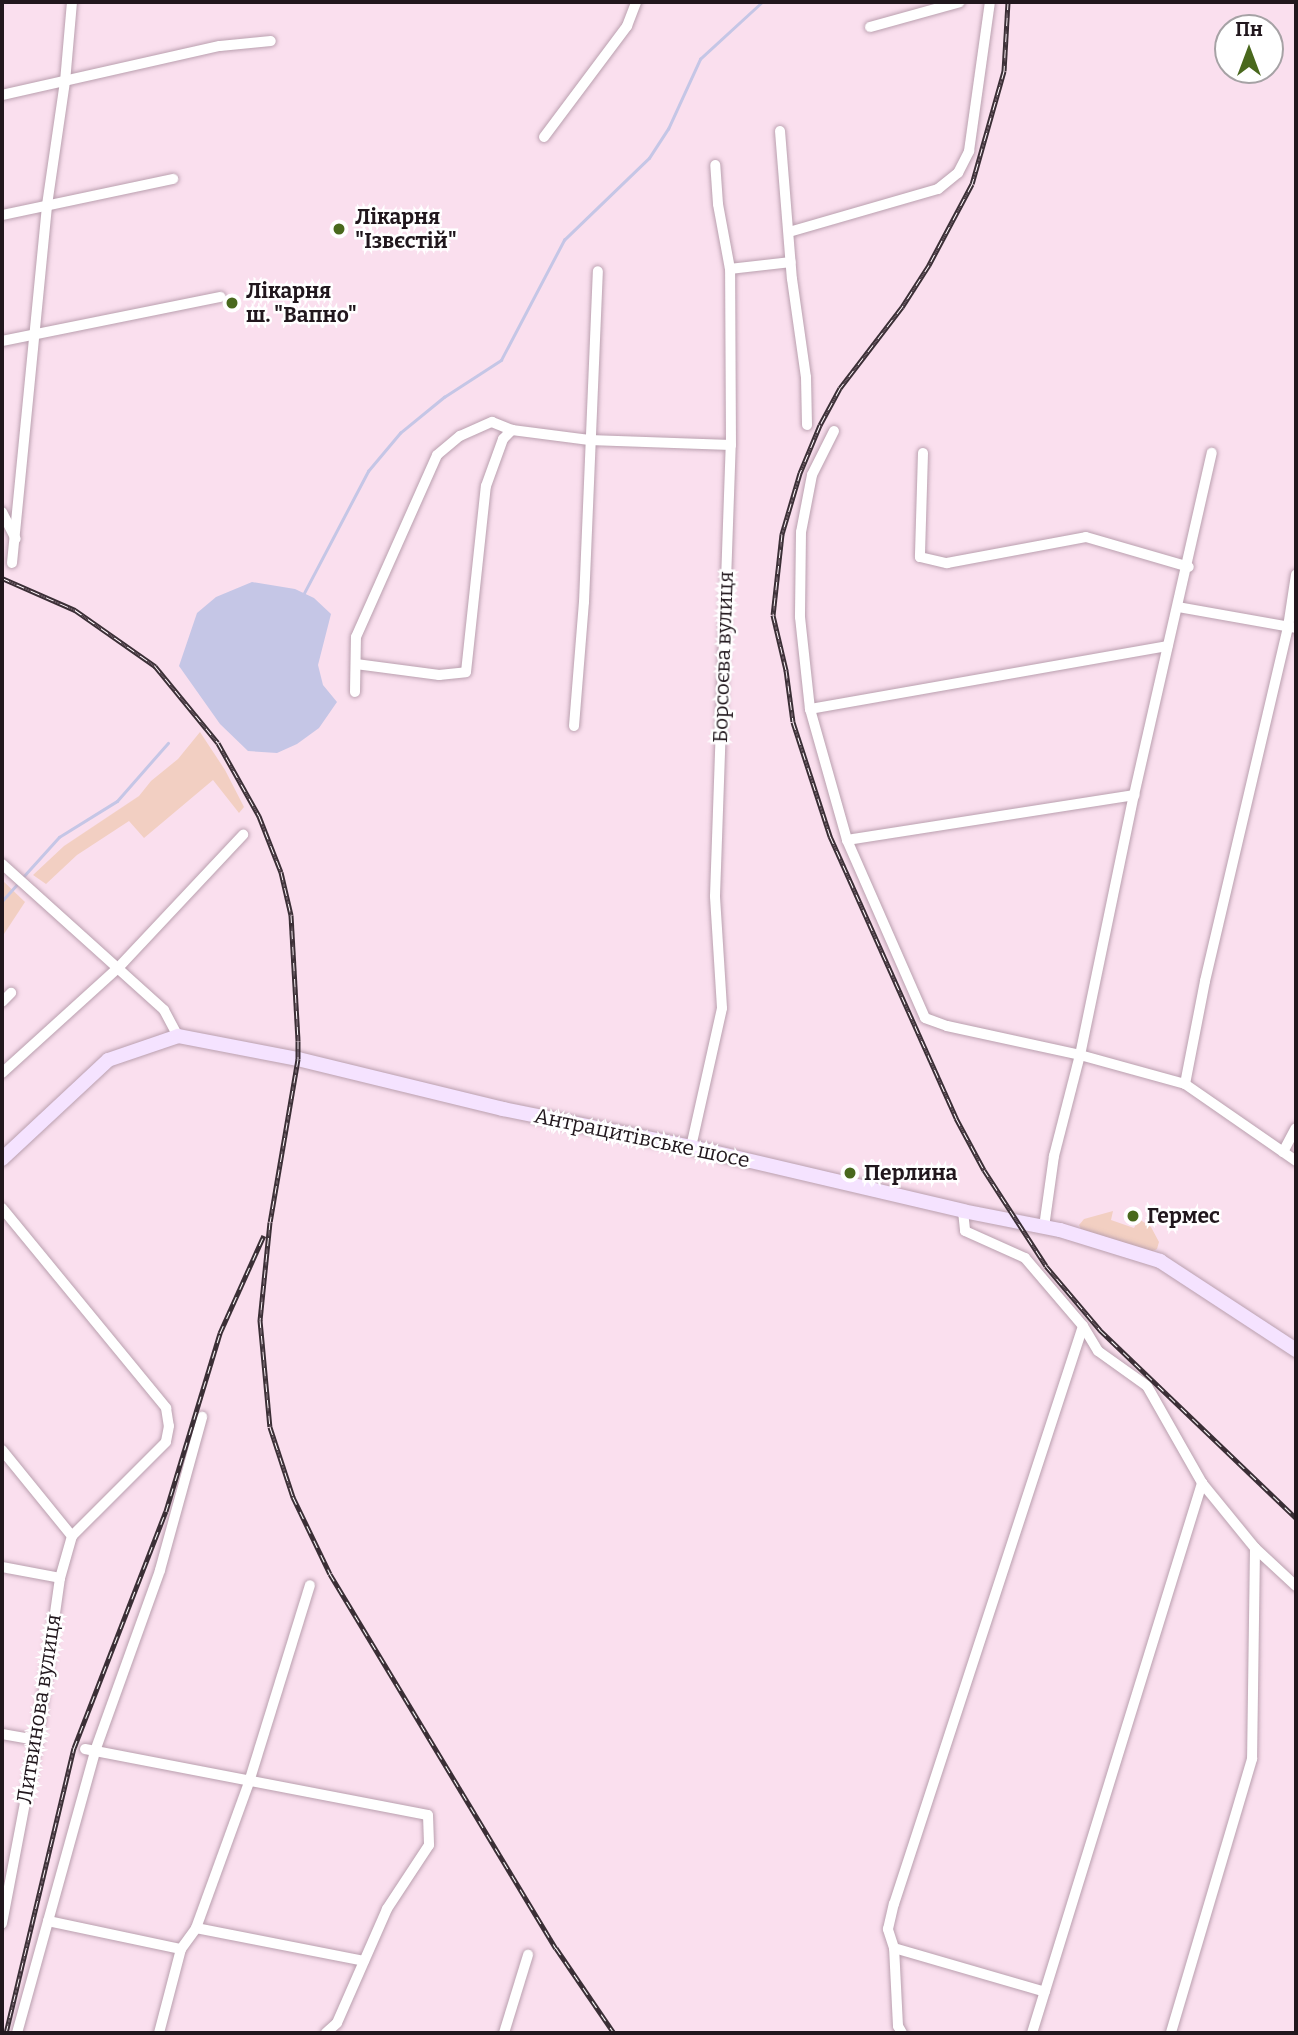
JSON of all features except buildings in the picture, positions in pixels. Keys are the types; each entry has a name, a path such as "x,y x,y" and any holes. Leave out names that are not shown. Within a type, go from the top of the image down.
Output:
{"main road":[{"name":"Антрацитівське шосе","path":"2,1159 108,1060 178,1036 298,1059 503,1110 691,1147 963,1211 1044,1227 1160,1261 1296,1350"}],"street":[{"path":"12,563 47,205 65,82 72,2"},
{"path":"544,137 627,26 636,2"},
{"path":"870,27 960,2"},
{"path":"789,232 939,189 958,173 969,151 990,2"},
{"path":"2,95 220,46 271,41"},
{"path":"780,131 791,262 806,377 807,425"},
{"name":"Борсоєва вулиця","path":"691,1147 722,1008 715,896 730,445 730,269 718,204 715,165"},
{"path":"2,215 173,179"},
{"path":"730,269 791,262"},
{"path":"574,726 584,603 598,271"},
{"path":"2,341 221,297"},
{"path":"355,692 356,637 437,455 460,436 492,422 512,429 589,440 730,445"},
{"path":"356,664 439,675 466,672 486,486 503,439 512,429"},
{"path":"834,431 812,475 801,532 800,617 810,709 847,839 925,1018 947,1026 1080,1055 1185,1084 1296,1161"},
{"path":"923,453 920,556 947,562 1086,537 1189,567"},
{"path":"1044,1227 1054,1156 1080,1055 1134,794 1167,646 1189,567 1212,453"},
{"path":"2,512 5,525 16,539"},
{"path":"1185,1084 1205,981 1292,628 1296,575"},
{"path":"1178,607 1292,628"},
{"path":"810,709 1167,646"},
{"path":"847,839 1134,794"},
{"path":"2,1073 118,968 243,835"},
{"path":"4,866 164,1010 178,1036"},
{"path":"2,1002 11,993"},
{"path":"1283,1152 1296,1128"},
{"path":"2,1208 166,1408 169,1426 166,1442 72,1536 2,1450"},
{"path":"963,1211 965,1231 1025,1258 1083,1326 1098,1351 1147,1386 1202,1483 1255,1548 1296,1586"},
{"path":"902,2033 898,2026 894,1948 888,1929 894,1904 1083,1326"},
{"path":"17,2033 90,1750 160,1570 202,1417"},
{"path":"1032,2033 1202,1483"},
{"name":"Литвинова вулиця","path":"2,1924 37,1740 60,1578 72,1536"},
{"path":"1171,2033 1252,1759 1255,1548"},
{"path":"2,1567 60,1578"},
{"path":"159,2033 181,1949 196,1928 249,1782 310,1585"},
{"path":"2,1734 37,1740"},
{"path":"90,1750 428,1815 429,1845 387,1909 337,2023 326,2033"},
{"path":"48,1921 181,1949"},
{"path":"196,1928 364,1961"},
{"path":"894,1948 1045,1992"},
{"path":"505,2033 528,1955"}],"shaded area":[{"path":"200,732 225,770 244,807 239,813 213,780 144,838 129,821 77,855 46,884 33,875 64,846 139,796 151,781 178,759"},
{"path":"2,880 25,902 2,937"},
{"path":"1113,1211 1111,1220 1134,1228 1139,1219 1151,1227 1159,1242 1157,1249 1151,1252 1081,1229 1079,1225 1084,1219"}],"water":[{"path":"252,582 295,589 314,598 331,614 318,665 323,685 337,702 319,728 297,744 277,753 248,751 220,724 179,666 197,613 216,597"}],"waterway":[{"path":"303,595 368,471 400,433 444,397 501,360 564,240 649,158 668,129 700,59 762,2"},
{"path":"22,878 59,837 117,801 168,743"},
{"path":"2,901 18,883"}],"railway":[{"path":"1008,2 1004,71 972,184 929,265 902,307 840,388 820,425 800,473 782,534 773,615 786,670 793,722 830,836 956,1118 984,1170 1046,1266 1100,1330 1296,1518"},
{"path":"2,578 75,610 155,666 218,743 259,816 281,872 291,915 298,1041 298,1059 270,1222 260,1320 270,1427 293,1497 330,1574 556,1948 614,2033"},
{"path":"6,2033 74,1748 166,1511 220,1333 264,1235"}],"place":[{"name":"Лікарня \"Ізвєстій\"","path":"339,229"},
{"name":"Лікарня ш. \"Вапно\"","path":"232,303"},
{"name":"Перлина","path":"850,1173"},
{"name":"Гермес","path":"1133,1216"}]}
